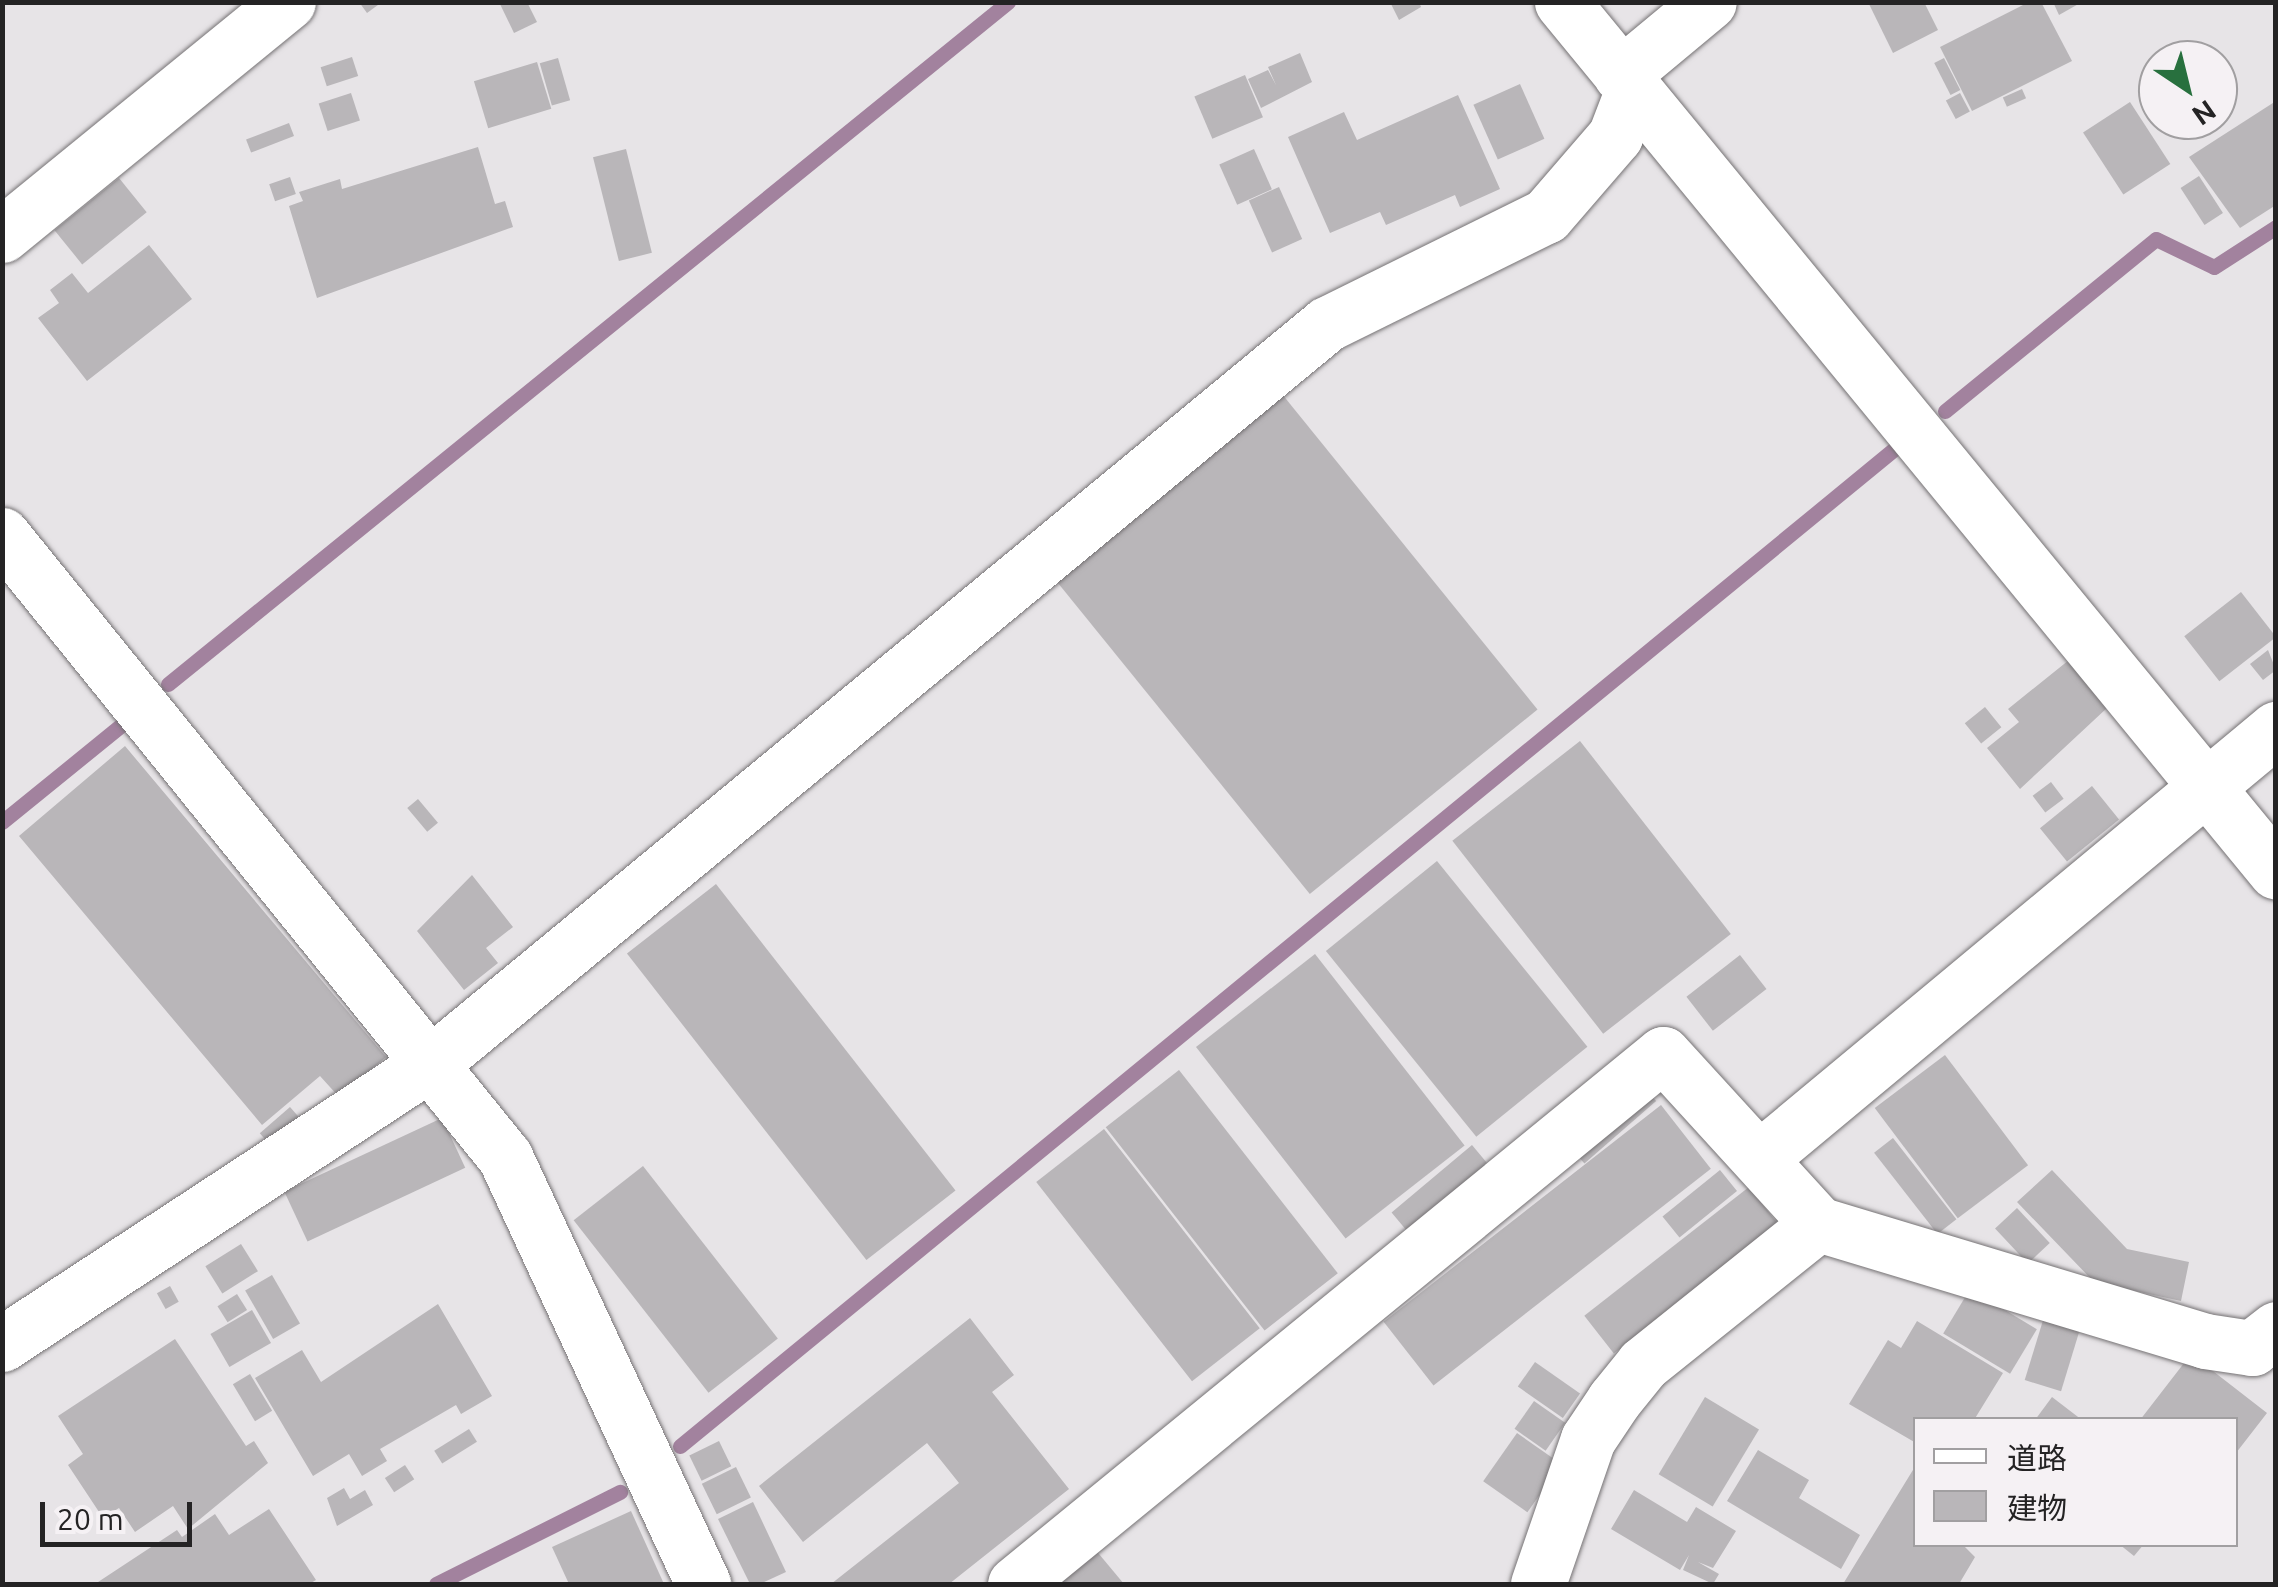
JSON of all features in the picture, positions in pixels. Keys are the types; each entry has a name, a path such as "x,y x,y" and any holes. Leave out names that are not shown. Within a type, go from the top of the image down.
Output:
{"street":[{"path":"2,235 288,2"},
{"path":"1562,2 2276,872"},
{"path":"2,1344 435,1060 1326,324 1546,216 1615,136 1627,82 1709,2"},
{"path":"2,536 435,1060 514,1174 703,1584"},
{"path":"1761,1156 2276,729"},
{"path":"1016,1584 1663,1054 1761,1156 1818,1224 2205,1341 2252,1348 2276,1329"},
{"path":"1538,1584 1588,1439 1614,1400 1643,1364 1818,1224"}],"building":[{"path":"359,2 382,2 367,13"},
{"path":"499,2 527,2 537,22 514,33"},
{"path":"1390,2 1419,2 1421,7 1399,20"},
{"path":"1868,2 1924,2 1938,30 1893,53"},
{"path":"2029,2 2041,2 2072,61 1972,111 1940,47"},
{"path":"2053,2 2082,2 2059,15"},
{"path":"1300,53 1312,82 1261,108 1248,79 1268,70 1276,85 1268,67"},
{"path":"352,57 358,76 327,86 321,67"},
{"path":"558,58 570,100 552,106 540,63"},
{"path":"1944,58 1960,90 1951,95 1934,63"},
{"path":"537,62 551,109 488,128 474,81"},
{"path":"1245,75 1263,117 1212,139 1194,96"},
{"path":"1520,84 1544,139 1498,160 1473,105"},
{"path":"2022,89 2026,98 2007,107 2003,98"},
{"path":"351,93 360,121 328,131 319,104"},
{"path":"1960,93 1970,112 1956,119 1946,101"},
{"path":"1458,95 1500,189 1460,207 1455,195 1386,225 1380,212 1330,233 1288,137 1344,112 1357,140"},
{"path":"2276,101 2276,205 2240,228 2189,157 2215,140 2238,140 2238,125"},
{"path":"2130,102 2138,114 2138,140 2155,140 2170,164 2123,195 2083,132"},
{"path":"289,123 294,136 251,153 246,139"},
{"path":"478,147 495,204 505,201 513,227 317,298 289,206 303,201 299,192 340,179 342,189"},
{"path":"626,149 652,253 619,261 593,157"},
{"path":"1254,149 1272,189 1237,205 1219,164"},
{"path":"2199,176 2223,213 2205,225 2181,188"},
{"path":"290,177 296,194 275,201 269,184"},
{"path":"119,178 147,212 82,264 54,230"},
{"path":"1279,187 1302,239 1272,252 1249,200"},
{"path":"149,245 192,299 87,381 38,318 59,303 50,290 72,273 88,293"},
{"path":"1282,394 1538,710 1310,894 1054,578"},
{"path":"2241,592 2276,637 2219,681 2184,636"},
{"path":"2268,650 2276,670 2263,680 2250,664"},
{"path":"2069,660 2107,708 2020,789 1987,748 2019,722 2008,709"},
{"path":"1985,707 2001,727 1981,744 1965,723"},
{"path":"1580,741 1731,934 1603,1034 1452,841"},
{"path":"125,746 386,1057 339,1097 320,1076 262,1125 19,836"},
{"path":"2051,782 2064,799 2045,813 2033,796"},
{"path":"2092,786 2119,819 2067,862 2040,828"},
{"path":"418,799 438,823 427,832 407,808"},
{"path":"1437,861 1587,1047 1476,1137 1326,951"},
{"path":"472,875 513,927 486,948 498,963 464,990 417,931"},
{"path":"716,884 955,1191 866,1260 627,954"},
{"path":"1315,954 1465,1145 1346,1238 1196,1047"},
{"path":"1740,955 1766,989 1713,1031 1686,997"},
{"path":"1945,1055 2028,1165 1958,1218 1875,1108"},
{"path":"1179,1070 1338,1273 1265,1331 1106,1127"},
{"path":"1643,1086 1656,1101 1584,1163 1571,1148"},
{"path":"1661,1105 1711,1169 1433,1386 1384,1322"},
{"path":"290,1107 303,1122 273,1148 260,1133"},
{"path":"442,1118 465,1168 308,1241 284,1192"},
{"path":"1104,1129 1260,1328 1192,1381 1036,1182"},
{"path":"1893,1138 1956,1219 1938,1234 1874,1153"},
{"path":"1472,1145 1488,1164 1408,1232 1392,1212"},
{"path":"643,1166 778,1339 708,1393 574,1220"},
{"path":"1720,1170 1737,1191 1679,1238 1662,1217"},
{"path":"2052,1170 2127,1249 2189,1262 2181,1301 2094,1282 2017,1202"},
{"path":"1749,1187 1779,1225 1614,1353 1584,1316"},
{"path":"2017,1208 2050,1243 2028,1264 1995,1228"},
{"path":"241,1244 258,1271 222,1293 205,1266"},
{"path":"272,1275 300,1323 273,1339 245,1290"},
{"path":"170,1286 179,1302 166,1309 157,1293"},
{"path":"1970,1289 2037,1329 2010,1374 1943,1334"},
{"path":"237,1294 247,1310 228,1322 217,1306"},
{"path":"438,1304 492,1396 461,1414 456,1405 380,1449 387,1461 362,1476 349,1454 313,1476 255,1378 302,1350 321,1382"},
{"path":"252,1310 271,1343 229,1367 210,1334"},
{"path":"2044,1317 2080,1328 2061,1391 2025,1380"},
{"path":"970,1318 1014,1375 992,1392 1069,1489 949,1584 831,1584 959,1483 927,1443 803,1542 759,1486"},
{"path":"1917,1321 2003,1373 1976,1417 1913,1417 1913,1441 1849,1404 1888,1340 1901,1348"},
{"path":"175,1339 246,1446 254,1441 268,1463 188,1529 173,1506 135,1532 119,1508 103,1518 68,1465 83,1454 58,1416"},
{"path":"2191,1354 2267,1413 2238,1450 2238,1417 2142,1417"},
{"path":"1535,1362 1580,1394 1563,1418 1518,1387"},
{"path":"250,1374 272,1411 255,1421 233,1384"},
{"path":"1705,1397 1759,1429 1713,1507 1659,1474"},
{"path":"2052,1397 2078,1417 2037,1417"},
{"path":"1534,1401 1565,1423 1546,1451 1514,1429"},
{"path":"469,1429 477,1442 442,1463 434,1451"},
{"path":"1517,1433 1561,1464 1527,1512 1483,1481"},
{"path":"719,1441 731,1466 702,1481 689,1455"},
{"path":"1758,1450 1809,1480 1799,1498 1860,1535 1841,1569 1727,1501"},
{"path":"405,1465 414,1479 394,1492 385,1478"},
{"path":"736,1467 751,1498 717,1514 702,1484"},
{"path":"1913,1470 1913,1547 1965,1547 1975,1557 1959,1584 1843,1584"},
{"path":"344,1488 350,1499 365,1490 373,1505 337,1526 327,1498"},
{"path":"1634,1490 1687,1522 1696,1507 1736,1531 1713,1568 1698,1562 1719,1574 1713,1584 1683,1570 1689,1555 1680,1570 1611,1529"},
{"path":"753,1502 786,1572 760,1584 750,1584 718,1519"},
{"path":"269,1509 316,1580 309,1584 95,1584 177,1530 182,1537 215,1514 229,1535"},
{"path":"631,1511 664,1584 569,1584 552,1547"},
{"path":"2123,1547 2142,1547 2134,1556"},
{"path":"1094,1548 1124,1584 1049,1584"}],"waterway":[{"path":"168,684 1008,2"},
{"path":"1945,411 2156,239 2214,267 2276,227"},
{"path":"680,1446 1898,446"},
{"path":"2,822 120,726"},
{"path":"436,1584 620,1492"}]}
